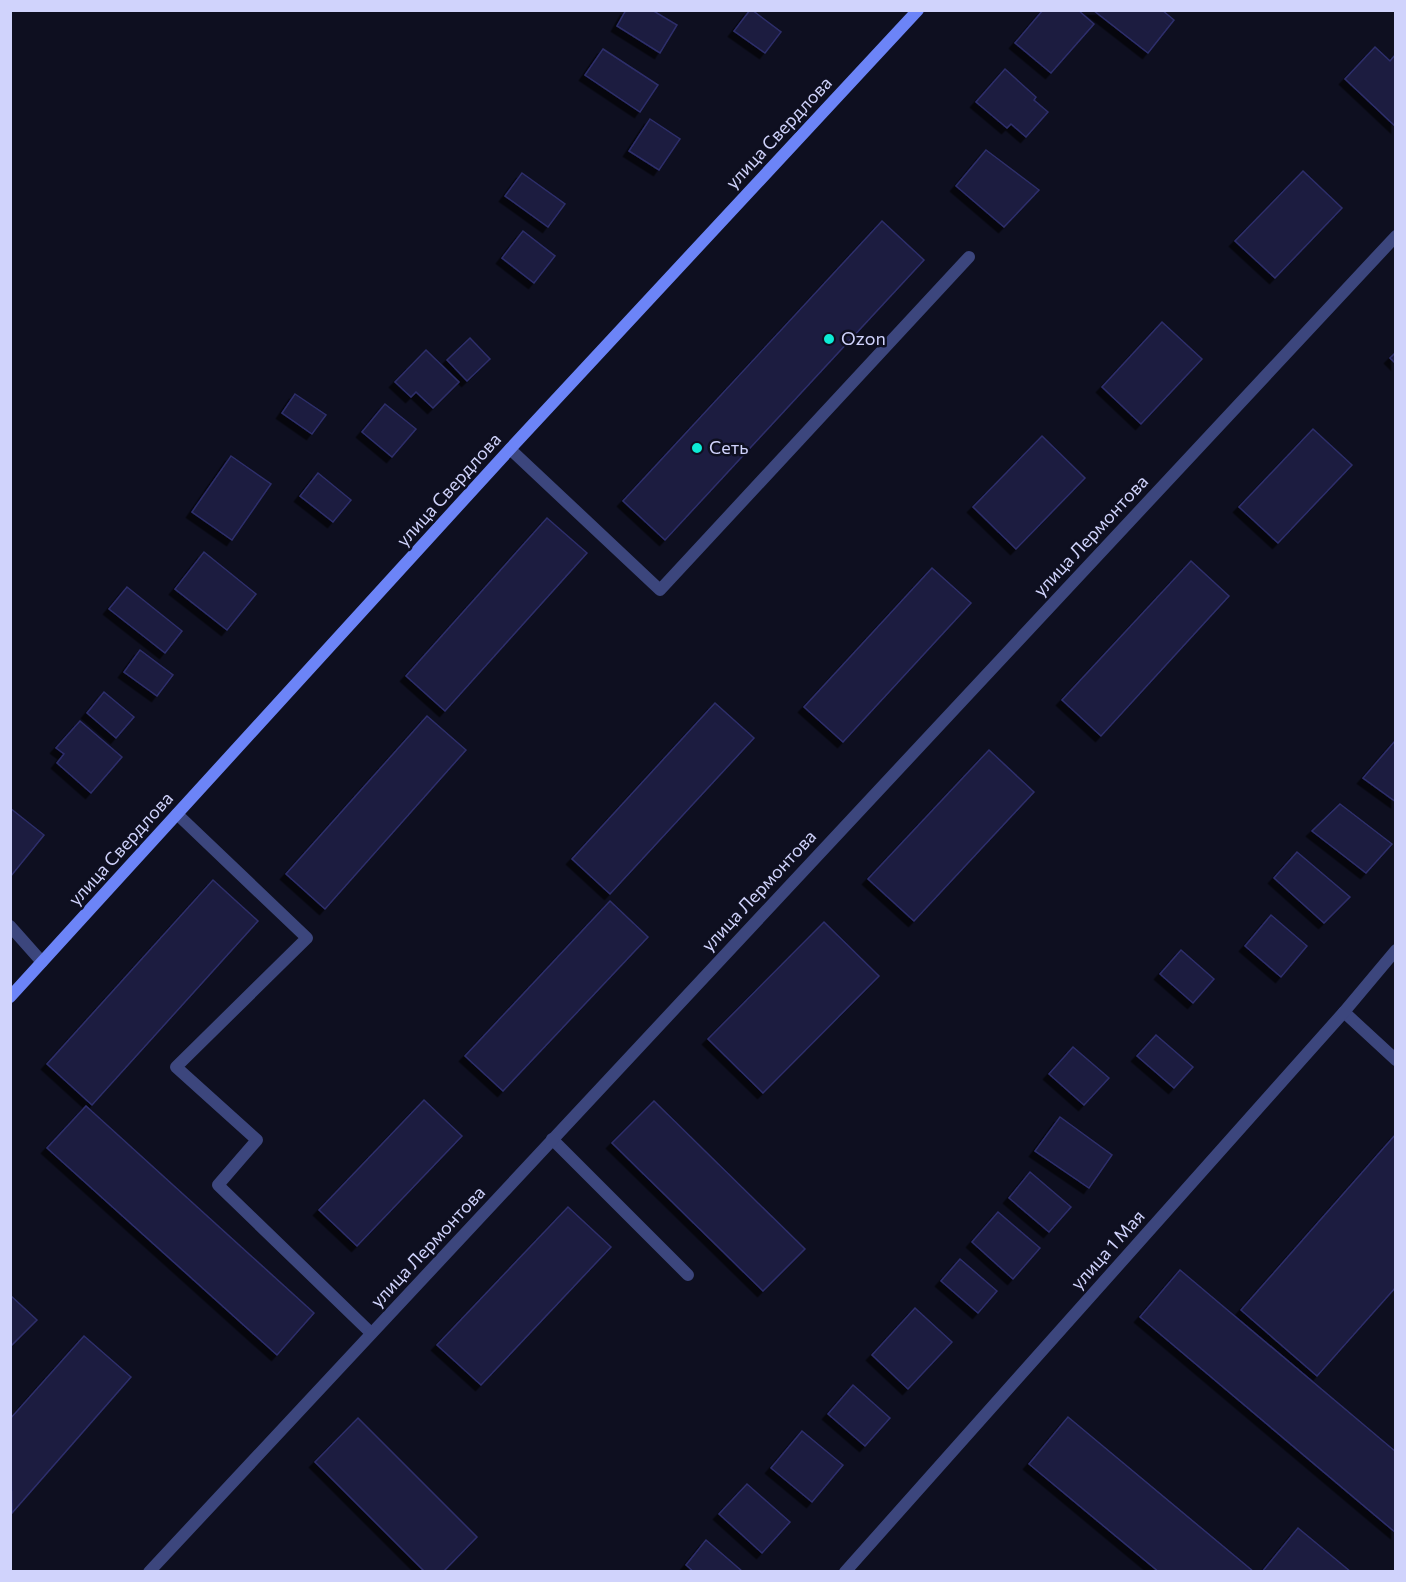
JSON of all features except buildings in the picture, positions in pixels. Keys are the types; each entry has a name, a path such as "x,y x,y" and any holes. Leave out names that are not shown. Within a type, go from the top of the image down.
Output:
{"main road":[{"name":"улица Свердлова","path":"10,997 510,449 918,10"}],"street":[{"name":"улица Лермонтова","path":"149,1572 1395,236"},
{"path":"510,449 660,590 969,257"},
{"path":"177,814 307,938 176,1067 256,1140 218,1185 371,1333"},
{"path":"10,926 42,962"},
{"name":"улица 1 Мая","path":"845,1572 1344,1012 1395,950"},
{"path":"1344,1012 1395,1060"},
{"path":"552,1139 688,1275"}],"place":[{"name":"Ozon","path":"829,339"},
{"name":"Сеть","path":"697,448"}]}
